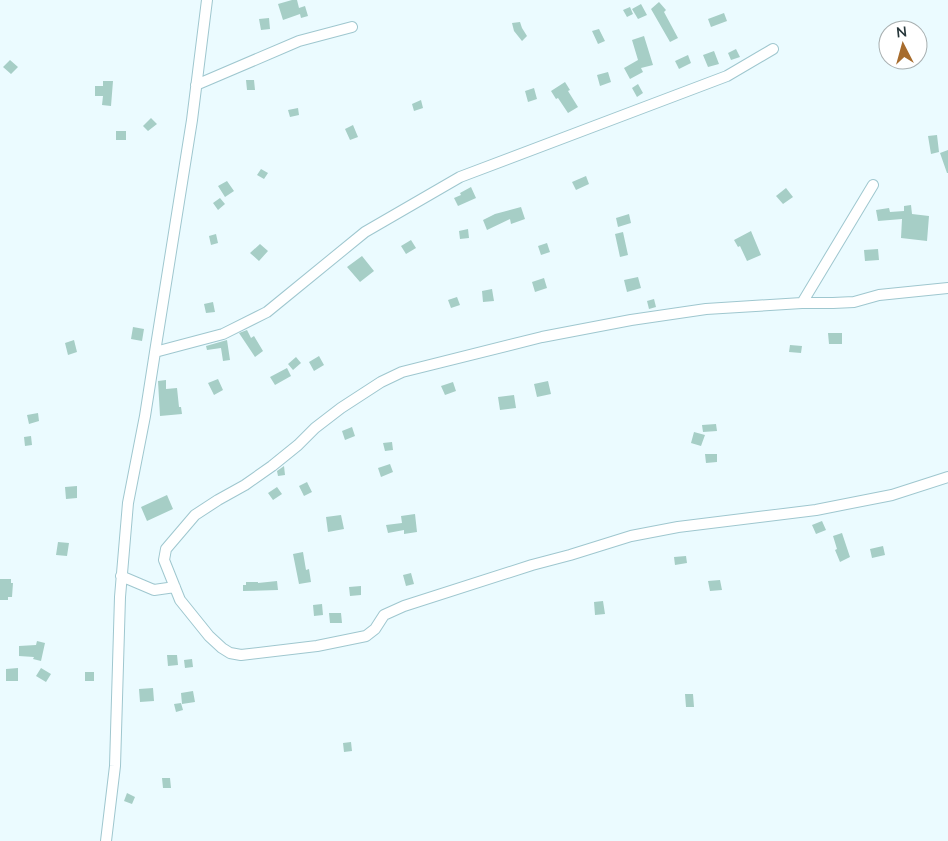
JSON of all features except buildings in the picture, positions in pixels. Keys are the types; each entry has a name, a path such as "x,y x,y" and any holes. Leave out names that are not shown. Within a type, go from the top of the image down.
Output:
{"street":[{"path":"106,841 115,766 121,576 128,502 142,434 155,352 196,85 207,0"},
{"path":"196,85 299,41 352,27"},
{"path":"155,352 223,334 267,312 365,232 460,177 727,76 773,49"},
{"path":"802,303 873,185"},
{"path":"948,288 879,295 854,302 706,309 631,320 542,337 474,355 415,367 391,376 341,408 272,466 245,485 195,515 164,555 166,568 180,600 209,636 222,648 241,655 317,646 366,636 375,629 384,615 404,606 500,574 631,536 678,527 816,510 892,495 948,477"},
{"path":"121,576 154,590 175,587"}]}
